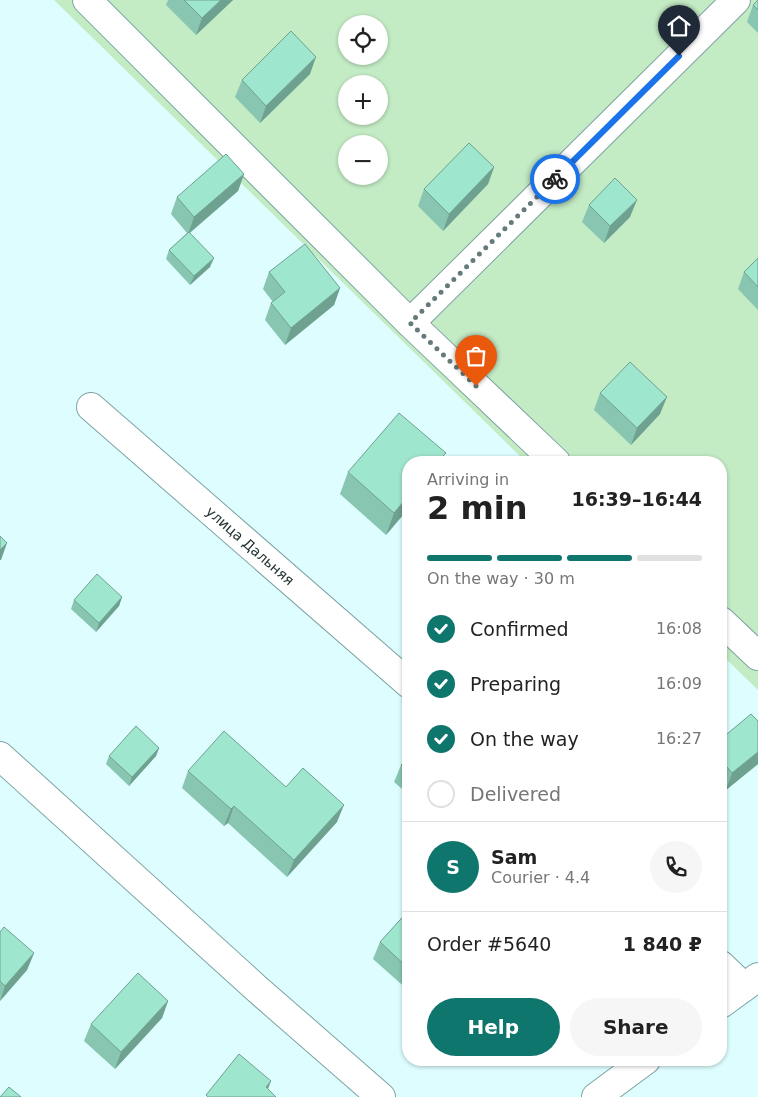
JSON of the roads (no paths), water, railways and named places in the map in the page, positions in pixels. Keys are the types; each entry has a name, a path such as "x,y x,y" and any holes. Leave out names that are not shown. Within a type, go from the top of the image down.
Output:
{"street":[{"path":"87,0 410,323 550,456"},
{"path":"410,323 736,0"},
{"name":"улица Дальняя","path":"91,407 402,678"},
{"path":"727,627 758,656"},
{"path":"0,756 256,988 381,1097"},
{"path":"727,968 751,982 727,1000"},
{"path":"596,1097 638,1066"}]}
